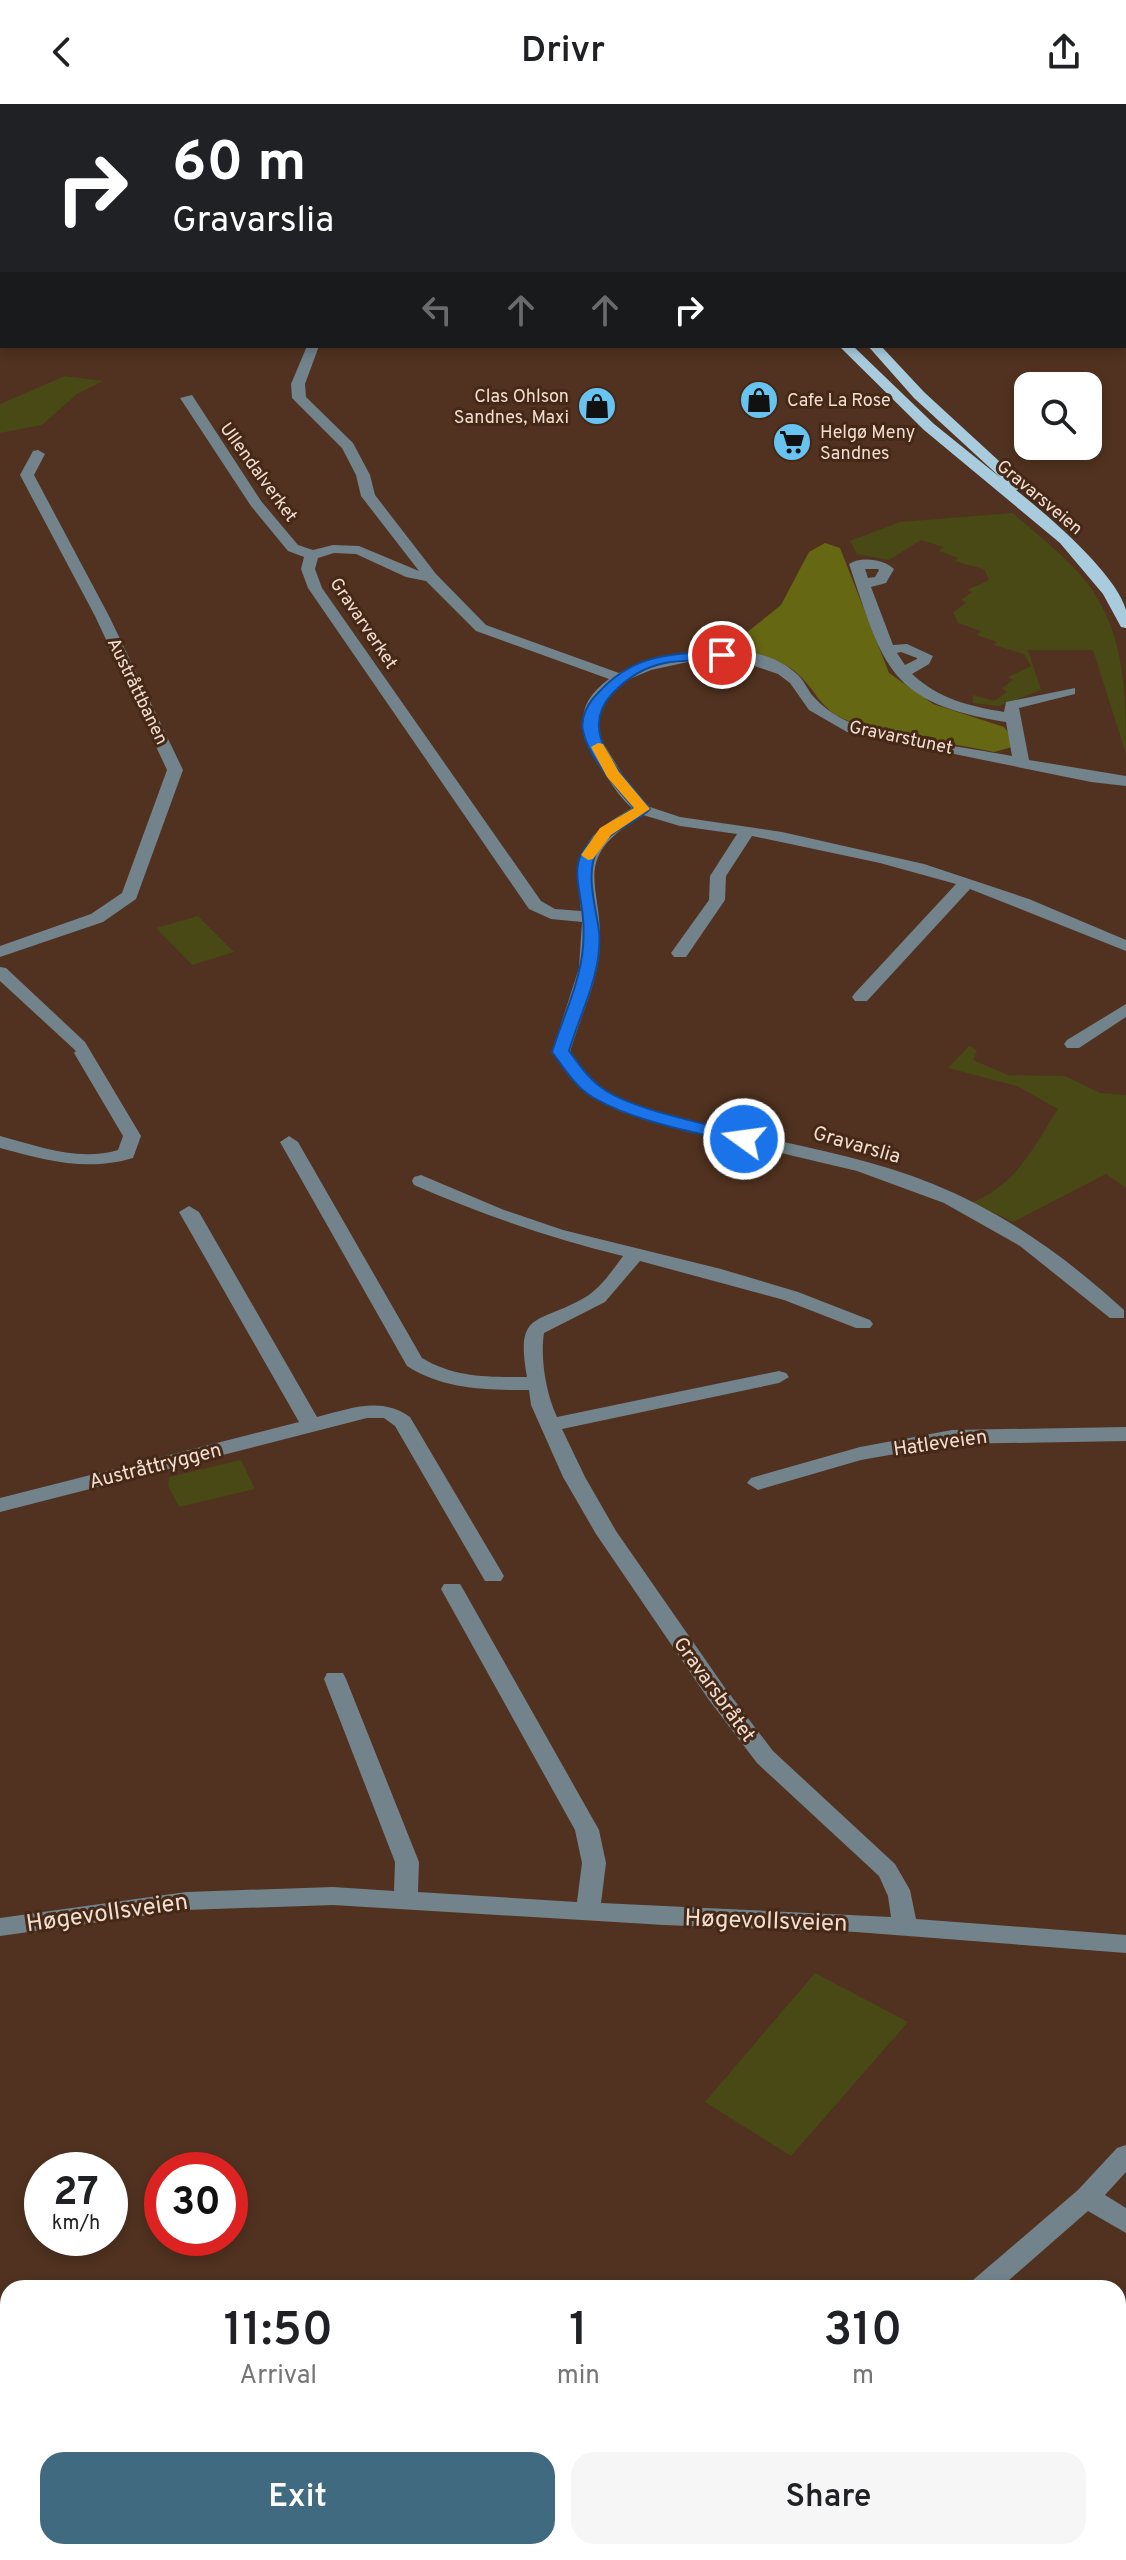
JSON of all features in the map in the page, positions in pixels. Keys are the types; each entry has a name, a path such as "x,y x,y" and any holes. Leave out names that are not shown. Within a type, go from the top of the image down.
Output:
{"main road":[{"name":"Gravarsveien","path":"847,348 925,423 1073,547 1101,580 1126,624"},
{"name":"Gravarsveien","path":"876,348 919,395 1083,545 1126,598"}],"street":[{"path":"312,348 298,384 299,398 348,446 363,475 368,496 431,577"},
{"name":"Ullendalverket","path":"187,398 256,503 297,552 312,555"},
{"name":"Austråttbanen","path":"0,952 97,918 130,895 175,770 102,616 27,475 38,454"},
{"name":"Gravarverket","path":"590,917 551,914 535,905 315,588 308,569 312,555 333,549 359,550 411,574 431,577 481,628 619,678"},
{"path":"863,584 881,580 887,569 881,565 856,564 863,584 888,651 901,674 919,690 946,706 1013,718"},
{"path":"888,651 902,647 925,656 924,661 901,674"},
{"name":"Gravarstunet","path":"642,809 612,774 590,732 590,716 596,703 619,678 664,659 704,654 739,655 773,666 795,680 802,693 820,712 853,729 1091,777 1126,781"},
{"path":"1021,761 1011,705 1070,691"},
{"name":"Gravarstunet","path":"1091,777 1126,770"},
{"path":"642,809 690,823 747,831 889,860 967,882 1073,921 1126,946"},
{"name":"Gravarslia","path":"642,809 606,831 590,850 583,871 592,936 583,989 572,1011 561,1052 591,1088 649,1114 860,1164 924,1187 982,1214 1024,1239 1117,1314"},
{"path":"680,953 717,900 718,876 747,831"},
{"path":"861,997 967,882"},
{"path":"0,972 81,1050 132,1136 126,1154 116,1158 85,1160 0,1142"},
{"path":"1073,1044 1126,1009"},
{"path":"289,1142 414,1362 431,1375 451,1381 538,1384"},
{"path":"421,1181 497,1214 634,1255 714,1273 791,1296 863,1324"},
{"path":"189,1212 310,1424"},
{"name":"Gravarsbråtet","path":"634,1255 593,1301 548,1318 532,1337 541,1405 574,1477 607,1534 717,1694 765,1757 887,1870 896,1883 904,1905 904,1926"},
{"path":"551,1425 779,1377"},
{"name":"Austråttryggen","path":"0,1505 310,1424 367,1411 389,1412 403,1422 493,1576"},
{"name":"Hatleveien","path":"758,1483 860,1454 952,1437 1126,1434"},
{"path":"452,1589 587,1830 594,1863 588,1912"},
{"path":"335,1679 407,1862 406,1898"},
{"name":"Høgevollsveien","path":"0,1927 186,1901 268,1896 406,1898 588,1912 904,1926 1126,1944"},
{"path":"991,2280 1087,2197 1126,2155"},
{"path":"1087,2197 1126,2222"}],"shaded area":[{"path":"65,376 103,381 77,394 42,425 0,433 0,404"},
{"path":"1013,513 1078,572 1105,613 1120,658 1126,754 1093,650 1028,650 1041,690 999,706 973,703 973,695 994,701 1007,692 1002,688 1013,680 1008,677 1031,666 1024,654 994,645 997,642 977,635 981,631 958,623 953,612 966,603 961,600 972,592 967,590 989,580 984,569 954,561 958,558 939,551 943,547 921,540 889,560 857,554 850,541 900,522"},
{"path":"825,543 840,548 889,673 933,704 1004,727 1011,736 1012,747 994,752 890,733 851,722 831,711 789,667 740,651 740,638 781,605 809,552"},
{"path":"198,916 234,952 192,965 156,928"},
{"path":"969,1046 977,1050 973,1060 1008,1075 1065,1076 1100,1093 1126,1095 1126,1188 1106,1174 1013,1222 973,1202 1013,1175 1058,1109 1017,1086 948,1068"},
{"path":"241,1460 255,1489 179,1507 168,1486 169,1477"},
{"path":"815,1973 908,2022 791,2156 705,2102"}],"slow traffic":[{"path":"588,855 606,831 642,809 612,774 598,747"}],"place":[{"name":"Cafe La Rose","path":"759,400"},
{"name":"Clas Ohlson Sandnes, Maxi","path":"597,406"},
{"name":"Helgø Meny Sandnes","path":"792,442"}],"route":[{"path":"722,655 664,659 642,666 619,678 596,703 590,716 590,732 612,774 642,809 606,831 590,850 583,871 592,936 583,989 572,1011 561,1052 569,1065 599,1094 649,1114 744,1139"}]}
